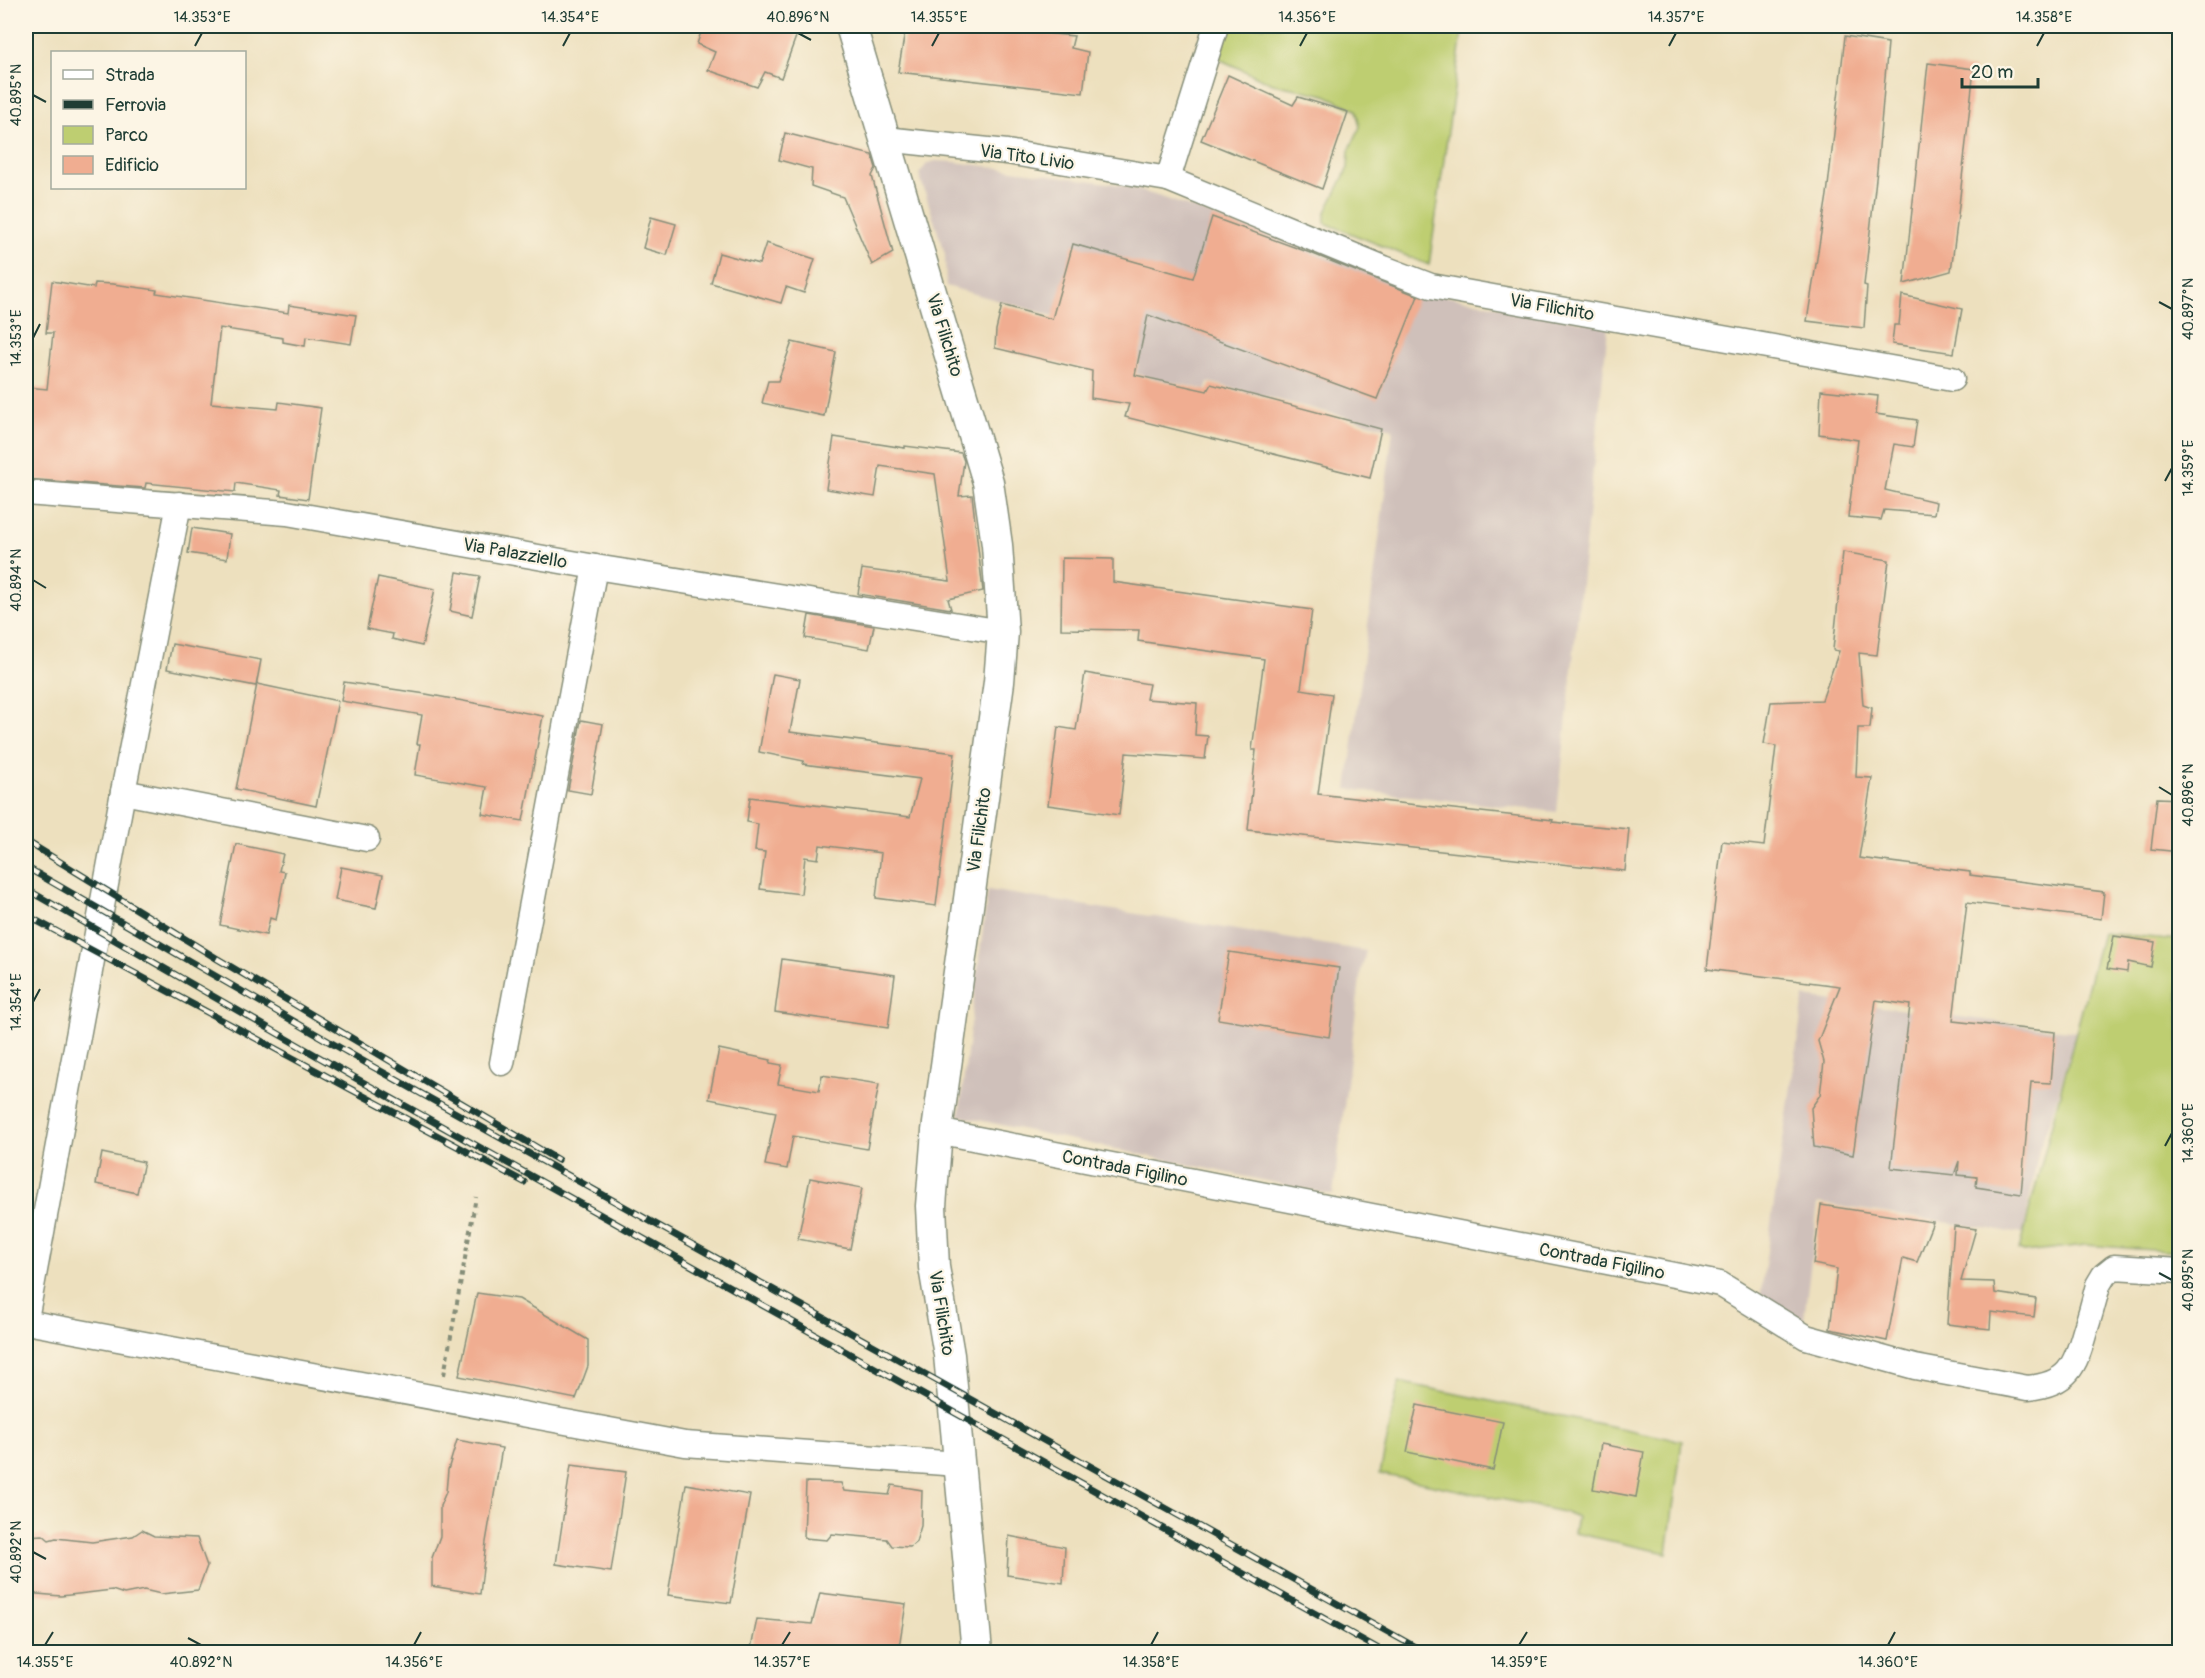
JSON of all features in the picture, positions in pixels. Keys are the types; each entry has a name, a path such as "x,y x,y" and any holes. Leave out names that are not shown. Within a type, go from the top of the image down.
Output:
{"street":[{"name":"Via Filichito","path":"850,26 988,482 997,545 1003,632 999,682 937,1131 931,1206 934,1267 949,1355 977,1653"},
{"path":"1168,179 1216,26"},
{"name":"Via Tito Livio","path":"885,138 1007,152 1168,179"},
{"name":"Via Filichito","path":"1168,179 1431,286 1952,379"},
{"name":"Via Palazziello","path":"26,493 287,513 595,567 1003,632"},
{"path":"179,504 123,792 26,1321 685,1444 958,1464"},
{"path":"502,1062 595,567"},
{"path":"123,792 367,839"},
{"name":"Contrada Figilino","path":"937,1131 1720,1284 1806,1337 1915,1367 2028,1388 2044,1386 2060,1379 2072,1369 2079,1356 2098,1286 2104,1275 2114,1267 2180,1271"}],"path":[{"path":"439,1399 476,1197"}],"shaded area":[{"path":"935,161 1122,185 1429,293 1608,327 1557,812 1347,789 1393,429 1208,382 1206,390 1136,374 1143,341 946,286 945,254 919,174 927,164"},
{"path":"988,890 1366,951 1361,971 1333,1195 959,1116"},
{"path":"1804,997 2076,1032 2053,1111 2039,1149 2023,1234 1818,1203 1802,1325 1760,1299"}],"green space":[{"path":"1229,26 1463,26 1429,265 1325,223 1325,214 1348,168 1349,151 1360,127 1356,110 1325,95 1273,84 1219,59"},
{"path":"2102,933 2179,940 2179,1252 2086,1245 2024,1252 2019,1250"},
{"path":"1399,1382 1682,1441 1667,1553 1574,1533 1577,1517 1568,1513 1380,1474"}],"building":[{"path":"703,26 775,26 797,34 781,78 765,72 757,87 708,70 715,52 697,44"},
{"path":"906,26 972,26 1074,36 1071,48 1088,52 1083,93 898,72"},
{"path":"1845,36 1888,43 1864,285 1867,286 1864,328 1807,321 1827,195"},
{"path":"1928,63 1974,69 1951,271 1904,284"},
{"path":"1228,75 1293,105 1298,97 1348,112 1322,189 1201,140"},
{"path":"785,133 872,155 876,168 872,176 893,253 872,265 843,197 811,186 812,169 779,160"},
{"path":"651,217 676,224 667,255 643,248"},
{"path":"1212,217 1418,296 1377,399 1148,315 1135,375 1207,391 1211,384 1381,429 1370,478 1125,417 1129,404 1091,398 1092,371 995,348 996,330 1002,305 1052,319 1073,244 1193,278"},
{"path":"766,243 815,259 804,293 786,287 781,303 711,283 719,253 759,264"},
{"path":"52,281 94,288 95,283 113,284 157,290 156,293 288,313 289,305 356,315 351,344 306,337 305,346 283,342 283,338 220,328 211,403 278,409 279,402 321,408 308,499 280,495 281,490 236,483 235,492 146,483 145,488 26,479 26,387 47,389 53,333 46,333"},
{"path":"1902,295 1962,309 1954,353 1892,344 1894,325 1899,325"},
{"path":"792,342 836,352 824,416 762,403 768,381 778,381"},
{"path":"1821,390 1878,396 1876,414 1917,420 1913,447 1894,444 1885,490 1936,502 1934,514 1884,510 1881,520 1848,517 1858,440 1819,434"},
{"path":"834,437 905,448 905,446 961,453 964,461 959,496 972,495 983,591 948,599 951,609 858,594 862,569 950,581 935,474 880,466 875,497 826,489"},
{"path":"192,528 230,534 227,559 188,553"},
{"path":"1843,552 1889,560 1877,655 1859,653 1863,705 1872,708 1870,728 1858,728 1856,777 1872,778 1859,858 2104,892 2101,919 1967,902 1953,1021 2055,1032 2051,1083 2031,1082 2021,1194 1976,1187 1977,1177 1958,1175 1959,1161 1954,1175 1891,1168 1910,1005 1876,1000 1853,1155 1814,1147 1811,1108 1820,1095 1824,1062 1818,1041 1840,986 1707,969 1722,841 1764,846 1776,746 1764,744 1771,702 1822,700 1839,651 1833,650"},
{"path":"1062,558 1113,559 1113,582 1312,610 1301,689 1332,694 1318,794 1629,829 1625,871 1248,830 1256,750 1252,750 1264,659 1138,641 1139,630 1061,629"},
{"path":"457,572 480,576 472,616 450,611"},
{"path":"378,577 435,589 422,646 392,639 393,634 367,629"},
{"path":"809,615 874,626 869,649 805,638"},
{"path":"172,644 261,660 256,686 167,669"},
{"path":"1085,673 1149,684 1146,699 1197,703 1195,735 1208,736 1205,759 1126,753 1119,815 1048,805 1058,727 1076,730"},
{"path":"773,674 800,679 790,732 955,753 936,906 876,898 881,853 820,845 818,859 805,857 801,894 760,889 765,852 755,851 758,824 747,822 750,797 910,817 920,779 803,764 804,761 759,752"},
{"path":"344,682 426,694 543,716 523,821 482,814 487,787 415,775 422,715 341,701"},
{"path":"257,684 338,701 316,806 236,789"},
{"path":"581,720 603,724 591,794 568,790"},
{"path":"2157,798 2180,799 2180,852 2151,849"},
{"path":"236,844 283,854 279,871 285,872 276,920 270,918 266,935 220,925"},
{"path":"341,867 383,875 376,908 335,900"},
{"path":"2114,936 2155,942 2151,967 2128,962 2127,972 2107,969"},
{"path":"1229,952 1339,968 1329,1037 1218,1019"},
{"path":"782,959 895,975 888,1028 775,1012"},
{"path":"719,1049 771,1060 770,1063 782,1065 778,1084 819,1091 822,1075 879,1084 867,1149 793,1136 787,1169 765,1165 776,1112 709,1099"},
{"path":"102,1153 144,1162 137,1193 96,1184"},
{"path":"810,1178 862,1188 850,1249 798,1239"},
{"path":"1821,1205 1933,1222 1917,1262 1903,1258 1887,1341 1830,1329 1837,1269 1813,1264"},
{"path":"1954,1226 1976,1229 1961,1281 1994,1282 1995,1293 2036,1299 2034,1317 1991,1312 1990,1329 1947,1324"},
{"path":"477,1293 519,1299 588,1340 588,1366 576,1399 459,1376"},
{"path":"1417,1405 1503,1422 1493,1470 1407,1452"},
{"path":"457,1440 502,1448 486,1542 480,1594 432,1586 432,1558 440,1536 440,1506 446,1492 448,1470"},
{"path":"1601,1444 1644,1452 1636,1497 1593,1489"},
{"path":"571,1465 626,1472 611,1572 556,1564"},
{"path":"806,1482 841,1483 844,1491 889,1495 892,1485 922,1490 921,1526 916,1542 910,1547 892,1546 887,1539 832,1534 827,1540 804,1538"},
{"path":"686,1484 750,1495 731,1603 668,1595"},
{"path":"142,1530 154,1536 197,1538 207,1566 198,1590 161,1594 144,1590 124,1594 112,1590 61,1596 26,1593 26,1536 43,1535 49,1540 56,1538 92,1542 133,1536"},
{"path":"1009,1536 1065,1547 1063,1583 1007,1575"},
{"path":"820,1593 906,1604 898,1653 750,1653 757,1619 812,1624"}],"railway":[{"path":"26,841 216,958 558,1160"},
{"path":"26,867 368,1064 1424,1652"},
{"path":"26,889 359,1080 1384,1652"},
{"path":"26,915 524,1182"}]}
